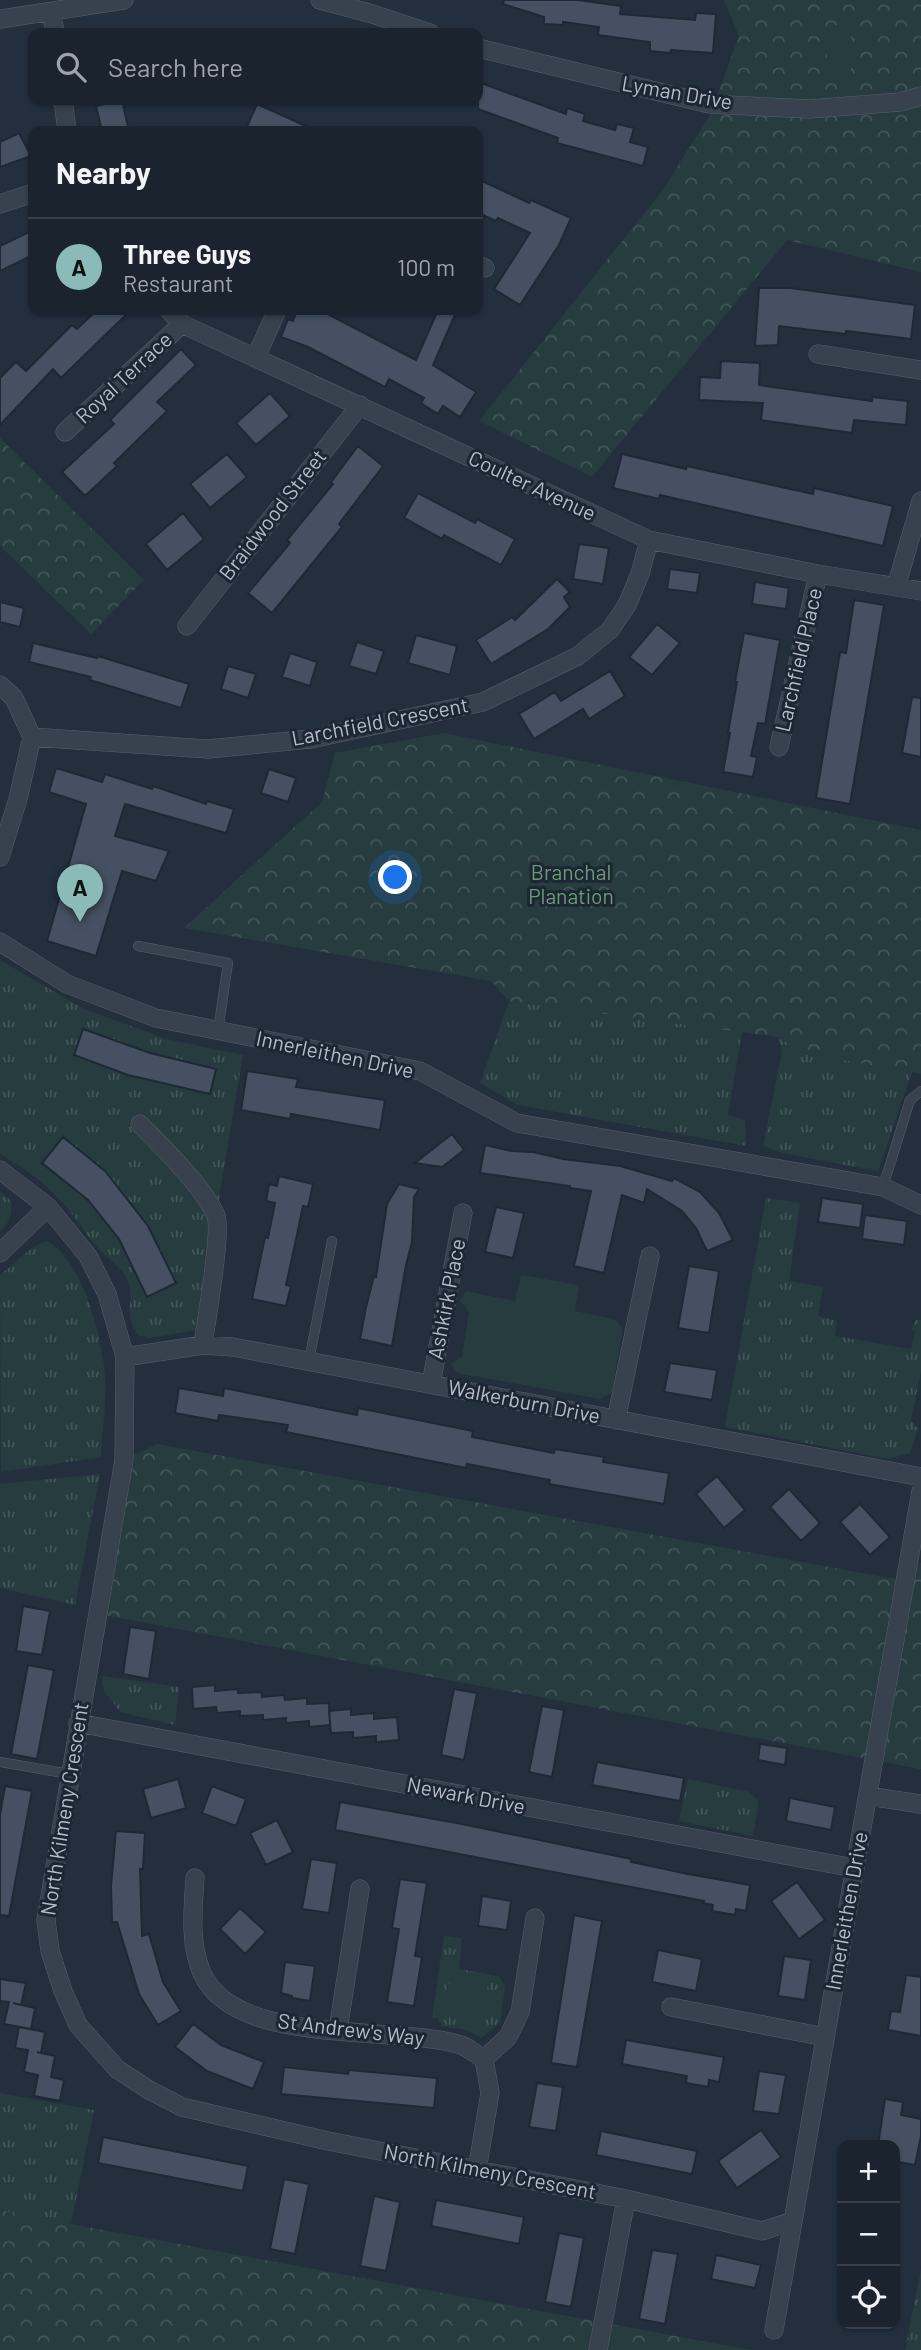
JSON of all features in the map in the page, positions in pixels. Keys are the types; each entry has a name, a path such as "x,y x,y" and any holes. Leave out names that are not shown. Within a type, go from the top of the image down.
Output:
{"street":[{"path":"0,19 124,0"},
{"path":"320,0 371,6 419,28"},
{"path":"52,12 54,28"},
{"name":"Lyman Drive","path":"483,49 709,104 809,109 900,102 921,96"},
{"path":"64,105 66,126"},
{"path":"0,204 28,195"},
{"name":"Coulter Avenue","path":"174,315 182,324 649,540 818,574 921,591"},
{"path":"256,357 275,315"},
{"name":"Royal Terrace","path":"65,432 182,324"},
{"path":"818,354 921,370"},
{"name":"Braidwood Street","path":"187,626 360,405"},
{"path":"896,587 921,500"},
{"name":"Larchfield Crescent","path":"32,737 208,749 311,739 483,702 578,656 610,630 627,605 640,574 649,540"},
{"name":"Larchfield Place","path":"779,747 818,574"},
{"path":"0,685 14,698 32,737 18,799 0,857"},
{"name":"Innerleithen Drive","path":"0,942 67,984 156,1018 420,1071 517,1123 883,1187 921,1205"},
{"path":"140,1124 175,1161 217,1218 218,1238 203,1345"},
{"name":"North Kilmeny Crescent","path":"0,1170 48,1207 89,1256 107,1294 125,1357 124,1460 46,1920 50,1951 78,2025 117,2068 149,2090 182,2107 328,2141 626,2199 762,2231 793,2221"},
{"path":"0,1253 48,1207"},
{"name":"Ashkirk Place","path":"431,1384 463,1213"},
{"path":"616,1420 650,1256"},
{"name":"Walkerburn Drive","path":"125,1357 203,1345 233,1347 921,1477"},
{"name":"Innerleithen Drive","path":"774,2330 921,1491"},
{"name":"Newark Drive","path":"78,1723 854,1868"},
{"path":"868,1796 921,1804"},
{"name":"St Andrew's Way","path":"195,1878 192,1926 202,1973 215,1993 233,2007 276,2023 463,2046 484,2059"},
{"path":"338,2029 360,1889"},
{"path":"477,2170 490,2092 484,2059 508,2037 520,2012 535,1918"},
{"path":"671,2007 825,2037"},
{"path":"598,2350 626,2199"}],"lane":[{"path":"138,946 228,963 218,1031"},
{"path":"883,1187 910,1100 921,1091"},
{"path":"309,1361 332,1241"},
{"path":"0,1762 69,1774"}],"green space":[{"path":"724,0 921,0 921,272 787,240 592,477 479,421 662,191 710,115 739,36"},
{"path":"828,25 851,26 851,74 826,74"},
{"path":"0,438 144,580 91,634 0,546"},
{"name":"Branchal Planation","path":"444,733 921,830 921,1074 803,1053 778,1037 509,1001 491,981 184,928 322,802 335,753"},
{"path":"0,960 82,1008 166,1039 243,1055 197,1330 150,1338 138,1335 131,1321 130,1291 125,1275 96,1246 50,1189 0,1154"},
{"path":"509,1001 742,1032 728,1115 745,1120 746,1146 518,1105 480,1083"},
{"path":"778,1037 803,1053 912,1072 878,1171 782,1153 763,1146 782,1051"},
{"path":"0,1191 11,1201 11,1214 0,1232"},
{"path":"766,1198 800,1203 789,1281 823,1287 818,1316 837,1321 835,1336 911,1349 915,1332 911,1329 916,1320 921,1320 921,1371 911,1420 918,1429 910,1453 888,1459 725,1427"},
{"path":"46,1241 59,1250 70,1263 95,1321 105,1375 101,1457 1,1472 0,1275 27,1252"},
{"path":"521,1275 579,1285 575,1311 614,1319 623,1329 612,1392 600,1399 457,1373 451,1364 462,1356 469,1312 460,1301 466,1291 515,1301"},
{"path":"157,1444 906,1581 921,1562 921,1769 99,1614 124,1460"},
{"path":"100,1474 75,1605 0,1588 0,1484"},
{"path":"103,1676 179,1687 175,1725 120,1712 104,1691"},
{"path":"688,1779 749,1792 759,1801 753,1836 679,1821"},
{"path":"444,1936 462,1938 459,1969 498,1976 505,1986 500,2023 481,2038 467,2030 442,2026 438,2018 432,2018"},
{"path":"458,1972 489,1978 482,2020 444,2003 447,1987"},
{"path":"0,2093 94,2110 71,2224 0,2210"},
{"path":"0,2210 71,2224 751,2350 0,2350"},
{"path":"921,2270 921,2350 905,2350"}],"building":[{"path":"504,0 578,0 621,6 620,14 695,20 696,13 716,14 713,53 650,51 650,42 598,35 599,27 563,22 563,25 544,24 544,17 503,4"},
{"path":"483,84 566,114 567,108 585,114 583,121 615,130 617,124 634,128 630,142 648,147 643,166 557,143 558,138 478,109 478,105 483,105"},
{"path":"123,105 128,126 101,126 96,106"},
{"path":"257,105 259,105 306,126 247,126"},
{"path":"19,133 28,150 28,157 0,167 0,142"},
{"path":"483,181 529,203 531,200 571,218 559,245 520,305 494,289 530,233 498,218 496,221 483,215"},
{"path":"28,232 28,257 0,271 0,246"},
{"path":"759,288 791,288 915,305 911,339 779,326 778,345 755,346"},
{"path":"92,315 126,315 61,378 53,369 0,425 0,378 16,362 26,371 72,325 77,329"},
{"path":"295,315 330,315 416,360 436,315 455,315 433,365 476,392 460,417 443,406 438,414 421,403 424,398 389,379 385,387 308,347 281,337 288,319 293,321"},
{"path":"181,349 196,365 157,402 167,411 114,463 117,466 85,496 62,472 114,424 110,420"},
{"path":"721,361 760,363 759,385 872,401 872,397 908,401 906,425 854,420 852,433 761,420 763,403 699,400 700,377 720,378"},
{"path":"270,393 290,416 256,445 236,423"},
{"path":"358,446 383,466 339,524 342,527 272,613 248,593 290,543 287,540 333,484 331,482"},
{"path":"227,454 247,477 210,508 190,484"},
{"path":"622,454 813,494 814,488 893,506 883,546 660,495 659,499 613,488"},
{"path":"418,493 475,523 477,519 515,539 501,565 444,535 442,539 404,518"},
{"path":"183,513 204,539 167,570 146,544"},
{"path":"579,544 609,548 603,584 573,579"},
{"path":"670,569 700,573 697,593 667,589"},
{"path":"557,579 570,592 564,597 570,607 548,629 491,664 476,640 512,617 515,620"},
{"path":"755,582 789,588 786,609 752,604"},
{"path":"854,600 884,605 850,804 816,798 840,652 846,653"},
{"path":"0,602 24,608 20,627 0,622"},
{"path":"657,624 680,643 652,675 629,657"},
{"path":"744,633 780,640 765,724 758,723 751,756 757,757 753,777 723,772"},
{"path":"416,635 457,646 450,675 408,663"},
{"path":"357,642 384,651 376,674 349,666"},
{"path":"33,643 97,658 98,656 189,684 181,708 90,680 91,677 29,662"},
{"path":"290,653 317,662 310,686 282,677"},
{"path":"228,666 256,674 248,698 221,689"},
{"path":"610,671 625,696 589,719 583,709 534,739 519,714 555,692 561,701"},
{"path":"912,697 921,698 921,757 902,753"},
{"path":"56,768 102,782 105,774 152,789 153,786 206,804 207,801 234,809 226,833 125,804 115,836 169,851 156,881 122,871 96,956 47,941 86,804 49,792"},
{"path":"269,769 296,778 288,802 261,793"},
{"path":"83,1029 150,1053 216,1069 210,1094 128,1075 74,1055"},
{"path":"247,1071 298,1079 296,1087 385,1100 380,1130 291,1114 290,1119 241,1110"},
{"path":"452,1134 464,1150 442,1167 415,1163"},
{"path":"63,1137 105,1171 148,1226 176,1283 147,1297 119,1239 88,1200 42,1163"},
{"path":"485,1145 620,1166 672,1181 674,1178 700,1192 719,1213 733,1240 707,1251 696,1228 682,1211 647,1189 644,1203 622,1195 604,1273 574,1266 591,1191 480,1173"},
{"path":"279,1176 313,1184 308,1207 303,1206 286,1285 291,1286 286,1306 252,1299 275,1203 266,1201 269,1184 277,1186"},
{"path":"399,1184 419,1189 414,1197 412,1242 392,1346 360,1339 374,1276 376,1277 387,1204"},
{"path":"822,1198 863,1204 860,1228 818,1222"},
{"path":"496,1207 524,1213 513,1258 485,1252"},
{"path":"865,1215 907,1221 904,1245 862,1239"},
{"path":"689,1266 719,1271 709,1333 678,1328"},
{"path":"670,1363 717,1370 712,1400 664,1392"},
{"path":"179,1388 223,1396 224,1388 357,1415 358,1408 473,1431 472,1437 554,1453 555,1449 604,1457 603,1462 669,1473 664,1504 549,1484 550,1480 467,1464 466,1468 286,1432 288,1425 219,1415 218,1421 175,1413"},
{"path":"717,1476 745,1510 724,1528 696,1494"},
{"path":"789,1489 820,1523 801,1541 770,1507"},
{"path":"860,1504 890,1537 870,1555 840,1522"},
{"path":"23,1606 50,1611 42,1655 16,1651"},
{"path":"130,1627 156,1631 149,1679 123,1674"},
{"path":"28,1665 54,1670 37,1759 11,1754"},
{"path":"215,1685 215,1691 238,1689 238,1693 261,1692 262,1697 284,1695 285,1700 307,1698 307,1704 329,1703 330,1725 309,1727 309,1721 286,1723 286,1718 263,1720 263,1715 240,1716 240,1711 217,1713 216,1707 193,1709 192,1687"},
{"path":"454,1689 477,1693 464,1760 441,1755"},
{"path":"542,1706 564,1710 552,1777 529,1772"},
{"path":"351,1709 351,1715 374,1713 374,1719 397,1717 399,1740 376,1742 376,1736 353,1738 353,1732 331,1733 329,1711"},
{"path":"760,1744 787,1748 785,1765 758,1760"},
{"path":"597,1762 684,1778 680,1801 592,1785"},
{"path":"178,1779 186,1808 151,1818 143,1789"},
{"path":"5,1786 32,1791 9,1916 0,1915 0,1815"},
{"path":"212,1786 246,1799 236,1826 202,1813"},
{"path":"790,1798 835,1807 831,1830 786,1821"},
{"path":"340,1802 462,1824 631,1859 631,1862 750,1885 746,1911 736,1909 735,1915 712,1911 713,1905 703,1903 704,1901 335,1830"},
{"path":"277,1820 293,1852 266,1865 250,1833"},
{"path":"116,1831 145,1833 143,1869 140,1869 142,1936 149,1934 163,1982 181,2011 158,2025 139,1994 117,1922 112,1922 111,1886"},
{"path":"311,1859 337,1863 329,1913 302,1909"},
{"path":"400,1879 427,1883 415,1956 422,1957 414,2006 387,2002 399,1929 392,1928"},
{"path":"797,1882 825,1920 799,1939 771,1901"},
{"path":"482,1896 511,1901 507,1930 478,1926"},
{"path":"240,1908 266,1932 245,1954 220,1929"},
{"path":"574,1915 602,1921 577,2067 551,2063"},
{"path":"658,1950 702,1959 696,1991 652,1982"},
{"path":"784,1956 811,1960 805,2000 778,1996"},
{"path":"285,1962 315,1966 310,2001 281,1993"},
{"path":"906,1975 921,1977 921,2036 888,2030 891,2011 900,2012"},
{"path":"0,1979 26,1983 21,2005 35,2008 31,2029 4,2024 9,2002 0,2001"},
{"path":"193,2024 221,2045 264,2062 253,2089 207,2071 175,2047"},
{"path":"19,2027 45,2032 41,2053 55,2056 51,2077 64,2080 60,2101 34,2096 38,2075 24,2072 28,2050 15,2048"},
{"path":"626,2040 724,2057 719,2082 709,2080 708,2087 686,2083 687,2076 622,2064"},
{"path":"284,2067 348,2074 349,2070 437,2078 434,2108 281,2094"},
{"path":"759,2071 786,2075 779,2114 753,2111"},
{"path":"537,2083 563,2087 556,2131 529,2127"},
{"path":"885,2099 903,2102 901,2115 921,2119 921,2136 915,2165 900,2162 900,2140 879,2140"},
{"path":"761,2130 781,2157 737,2188 718,2161"},
{"path":"601,2131 697,2151 692,2174 596,2155"},
{"path":"103,2137 248,2166 243,2191 98,2163"},
{"path":"284,2179 309,2184 295,2254 270,2249"},
{"path":"374,2196 400,2202 386,2271 360,2266"},
{"path":"436,2200 524,2217 519,2244 431,2226"},
{"path":"559,2233 584,2238 571,2307 545,2302"},
{"path":"652,2250 678,2254 665,2324 639,2319"},
{"path":"716,2255 761,2265 755,2288 711,2279"}],"place":[{"name":"Three Guys","path":"80,922"}]}
